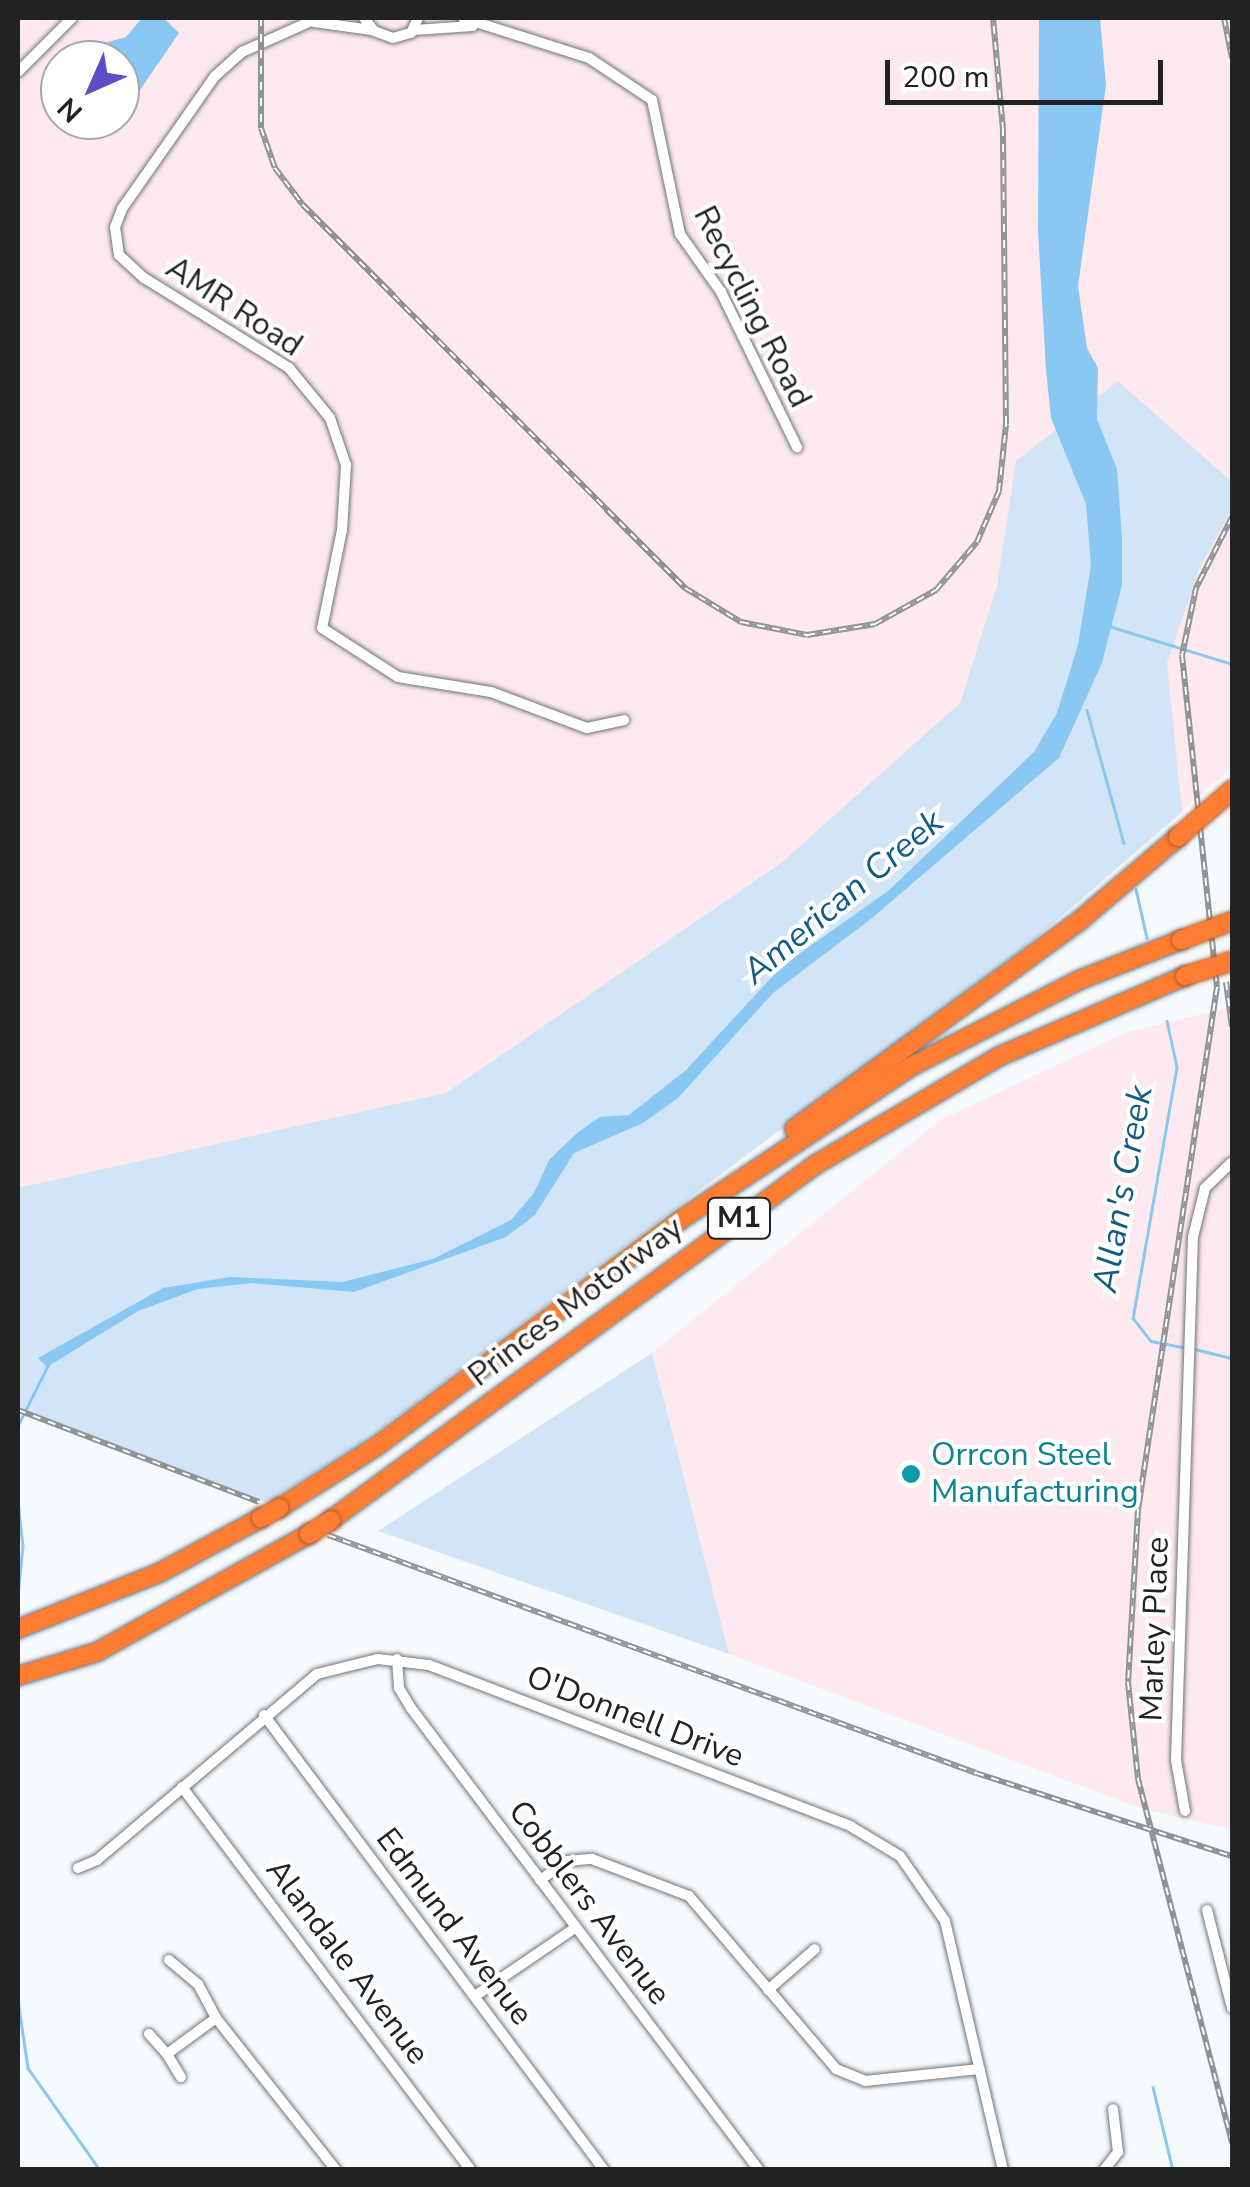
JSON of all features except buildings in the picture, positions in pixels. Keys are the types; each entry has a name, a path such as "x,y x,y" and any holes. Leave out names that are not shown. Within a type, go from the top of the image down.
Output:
{"highway":[{"path":"680,1220 763,1151 1078,922 1232,790"},
{"name":"Princes Motorway","path":"18,1629 161,1572 279,1508 377,1446 680,1220 926,1058 1079,980 1232,921"},
{"name":"Princes Motorway","path":"18,1676 97,1652 309,1534 815,1165 998,1057 1184,976 1232,961"}],"street":[{"path":"18,72 72,18"},
{"path":"364,18 374,31"},
{"path":"414,30 418,18"},
{"name":"Recycling Road","path":"463,18 589,58 652,100 680,234 721,292 797,447"},
{"name":"AMR Road","path":"494,29 414,30 394,38 313,20 242,52 216,76 122,209 115,227 119,255 144,278 289,368 330,418 346,465 342,530 322,628 398,677 492,692 587,728 624,720"},
{"name":"Marley Place","path":"1185,1811 1176,1760 1193,1237 1204,1188 1232,1162"},
{"name":"O'Donnell Drive","path":"78,1868 97,1860 317,1674 357,1661 397,1659 430,1664 888,1846 938,1903 1003,2170"},
{"name":"Cobblers Avenue","path":"397,1659 399,1688 412,1708 759,2170"},
{"name":"Edmund Avenue","path":"264,1716 604,2170"},
{"name":"Alandale Avenue","path":"182,1787 470,2170"},
{"path":"540,1880 568,1861 592,1860 689,1896 816,2052 865,2081 980,2069"},
{"path":"1207,1910 1232,2008"},
{"path":"474,1996 575,1928"},
{"path":"768,1990 816,1949"},
{"path":"169,1960 198,1984 216,2018 336,2170"},
{"path":"168,2054 216,2018"},
{"path":"149,2034 168,2054 181,2077"},
{"path":"1104,2170 1118,2152 1113,2109"}],"shaded area":[{"path":"18,18 1232,18 1232,767 1034,940 362,1443 18,1404"},
{"path":"1118,381 1232,482 1232,509 1200,567 1167,663 1182,812 1034,940 362,1443 266,1502 18,1408 18,1188 446,1093 781,863 960,703 997,586 1016,461"},
{"path":"1232,1007 1232,1830 1137,1807 729,1654 652,1353 940,1120 1127,1032"},
{"path":"652,1353 729,1654 378,1531"}],"water":[{"path":"142,18 164,18 179,33 140,90 140,40 115,40 126,37"},
{"path":"1039,18 1100,18 1106,85 1078,286 1087,348 1098,368 1097,419 1117,469 1122,538 1122,585 1102,663 1059,758 872,918 773,993 678,1098 643,1123 574,1153 535,1215 506,1237 354,1292 252,1283 198,1289 138,1311 47,1367 38,1358 163,1288 230,1277 342,1282 433,1259 511,1220 534,1193 549,1160 576,1134 599,1117 629,1115 686,1070 782,966 888,891 1034,752 1057,713 1078,645 1091,565 1086,504 1051,418 1046,370 1038,231"}],"waterway":[{"path":"1112,627 1232,664"},
{"name":"Allan's Creek","path":"1087,710 1124,843"},
{"name":"Allan's Creek","path":"1136,889 1147,938"},
{"name":"Allan's Creek","path":"1167,1021 1177,1067 1133,1318 1151,1341 1187,1348"},
{"name":"Allan's Creek","path":"1195,1349 1232,1358"},
{"name":"American Creek","path":"18,1425 48,1365"},
{"name":"American Creek","path":"18,1502 23,1546 18,1595"},
{"name":"American Creek","path":"18,2000 28,2068 100,2170"},
{"path":"1153,2087 1173,2170"}],"railway":[{"path":"261,18 261,128 275,168 303,205 685,588 741,622 807,635 875,624 936,590 977,542 999,491 1006,424 1003,130 993,18"},
{"path":"1224,18 1232,58"},
{"path":"1232,517 1196,588 1182,655 1217,987 1138,1510 1128,1682 1138,1779 1232,2143"},
{"path":"1226,982 1232,1027"},
{"path":"18,1410 259,1502"},
{"path":"328,1535 976,1773 1232,1856"}],"place":[{"name":"Orrcon Steel Manufacturing","path":"911,1474"}]}
